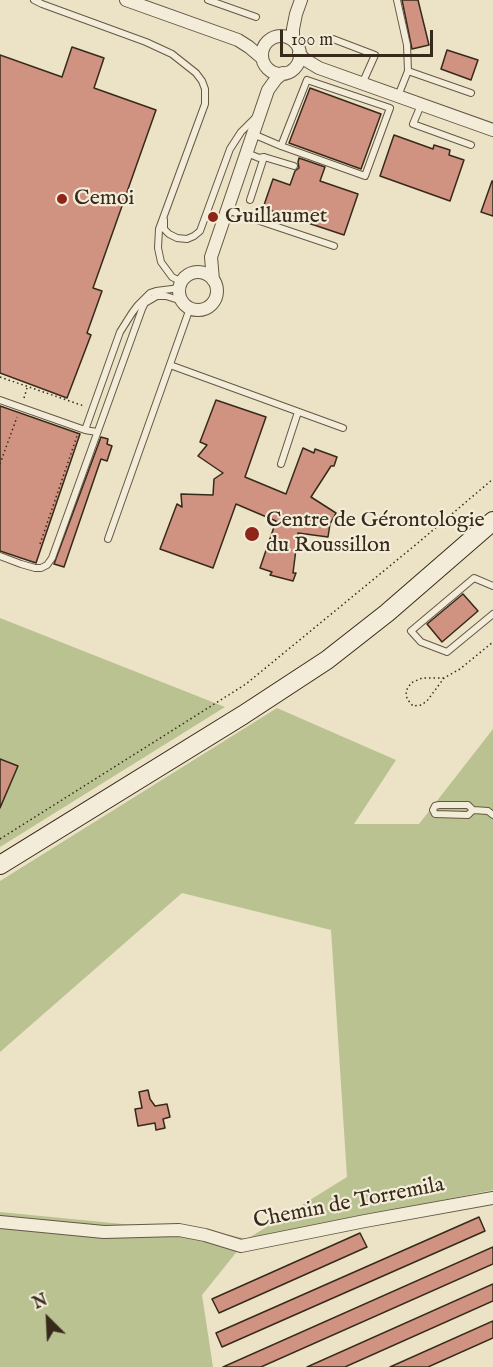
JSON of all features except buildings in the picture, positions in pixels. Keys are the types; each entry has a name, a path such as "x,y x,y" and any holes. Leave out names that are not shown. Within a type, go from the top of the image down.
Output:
{"main road":[{"path":"0,865 243,715 327,660 387,614 493,521"}],"street":[{"path":"126,0 147,4 238,40 249,46 278,73 302,67 319,68"},
{"path":"301,0 296,14 293,40 304,58 319,68 493,130"},
{"path":"268,90 263,48 296,14"},
{"path":"238,40 260,41 283,36 293,40"},
{"path":"211,257 195,273 185,278 184,295 201,310 214,301 217,290 213,280 211,257 268,90 276,79 288,71 299,59 300,53"},
{"path":"195,273 205,274 213,280"},
{"name":"Chemin de Torremila","path":"0,1221 104,1232 179,1230 241,1246 493,1198"}],"lane":[{"path":"34,0 172,54 196,73 205,89 205,104 159,229 158,244 161,262 184,295 170,365 108,539"},
{"path":"208,0 256,17"},
{"path":"397,0 407,45 408,71 398,96"},
{"path":"333,39 375,55 362,84"},
{"path":"408,71 471,93"},
{"path":"253,134 281,146 365,176 390,108 307,80 281,146"},
{"path":"421,105 413,124 471,145"},
{"path":"163,216 164,229 177,238 187,239 200,231 230,149 241,132 261,113"},
{"path":"247,153 294,166"},
{"path":"250,200 264,158"},
{"path":"227,210 334,246"},
{"path":"83,429 120,332 138,305 150,293 156,291 184,295"},
{"path":"0,556 35,568 41,568 50,561 145,303 157,296 184,295"},
{"path":"170,365 343,428"},
{"path":"0,400 97,432"},
{"path":"281,464 298,412"},
{"path":"493,586 474,578 411,631 421,642 447,652 493,614"},
{"path":"473,810 468,815 435,813 433,810 439,805 468,805 473,810 491,811"}],"path":[{"path":"0,377 88,408"},
{"path":"0,464 28,387"},
{"path":"40,544 83,429"},
{"path":"0,839 246,684 493,479"},
{"path":"444,678 422,678 411,683 406,691 407,699 413,706 421,705 444,678 460,669 493,642"}],"green space":[{"path":"0,618 225,707 0,847"},
{"path":"277,708 396,760 354,824 419,824 493,729 493,1190 247,1239 347,1177 331,930 182,893 0,1052 0,881"},
{"path":"0,1212 133,1225 182,1224 247,1239 202,1295 213,1367 0,1367"}],"place":[{"name":"Cemoi","path":"62,199"},
{"name":"Guillaumet","path":"213,217"},
{"name":"Centre de Gérontologie du Roussillon","path":"252,534"}]}
